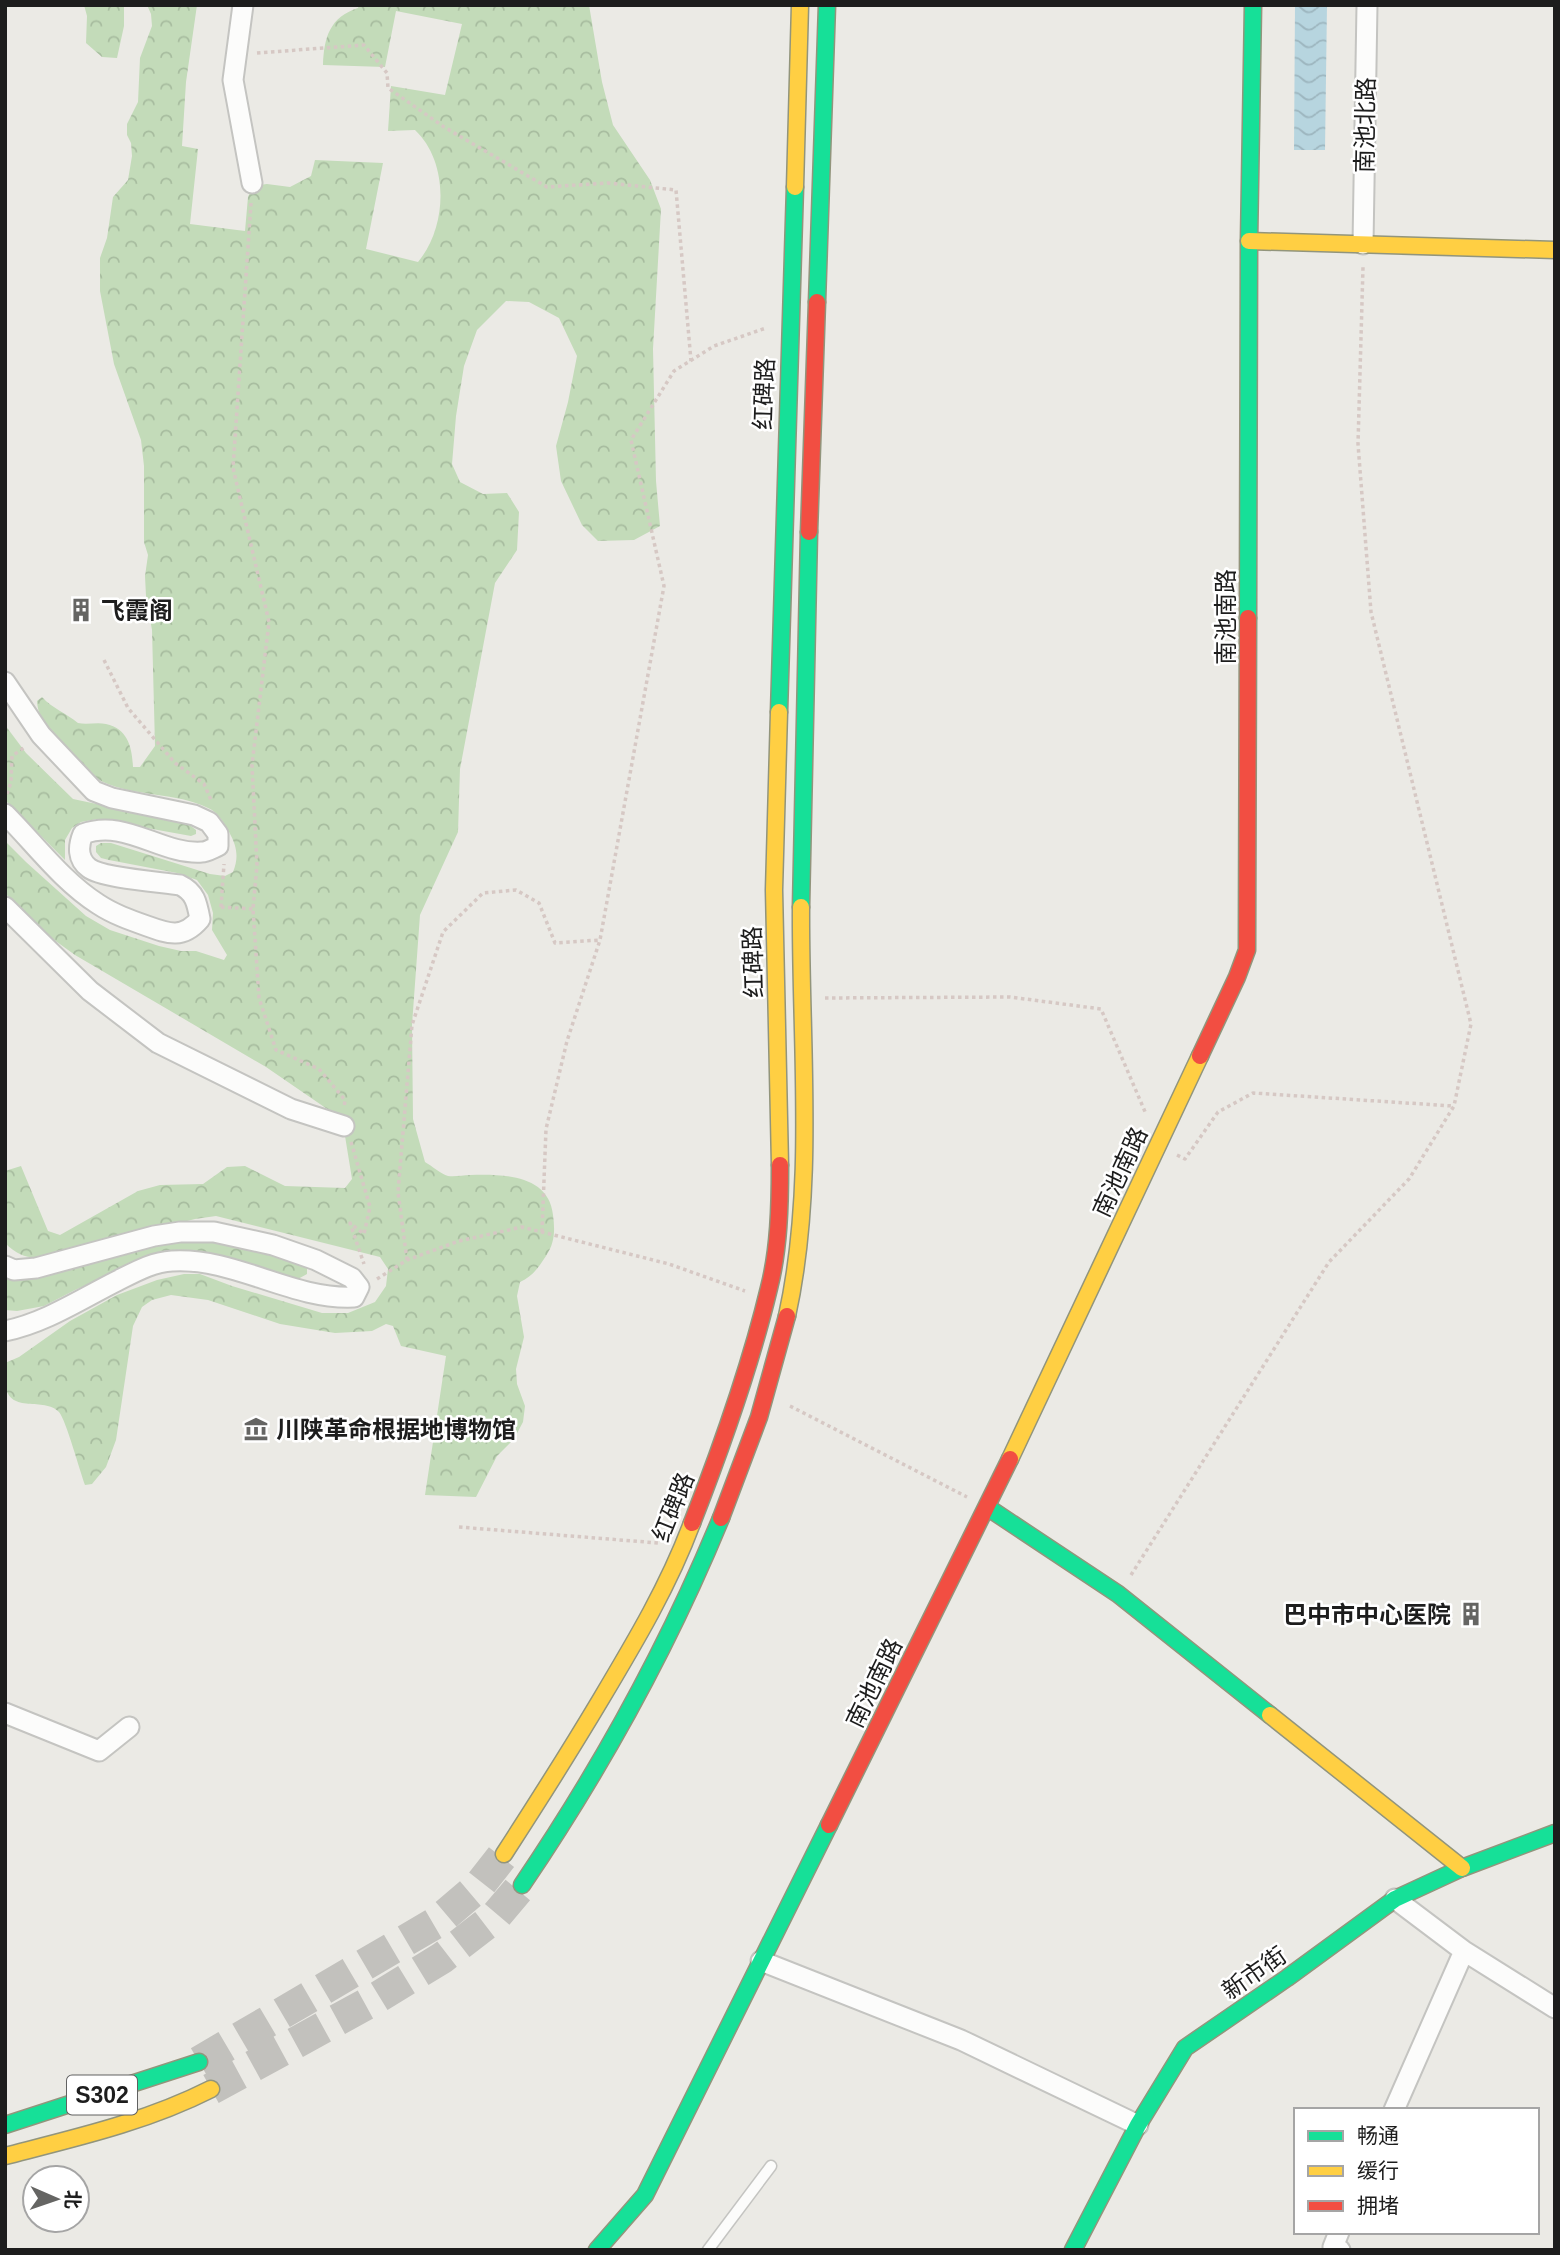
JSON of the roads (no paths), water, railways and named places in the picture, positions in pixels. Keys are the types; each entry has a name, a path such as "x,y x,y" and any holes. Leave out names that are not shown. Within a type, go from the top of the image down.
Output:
{"main road":[{"name":"红碑路","path":"504,1854 551,1782 645,1626 684,1545 733,1418 767,1296 776,1243 780,1191 780,1126 774,890 800,5"},
{"path":"522,1885 563,1826 605,1756 709,1550 742,1468 766,1394 792,1293 801,1229 803,1167 801,883 807,578 827,5"},
{"name":"南池南路","path":"597,2250 645,2195 986,1507 1237,977 1247,950 1249,241 1253,5"},
{"path":"1249,241 1555,250"},
{"path":"986,1507 1118,1594 1462,1868"},
{"name":"新市街","path":"1073,2250 1138,2125 1185,2048 1395,1899 1462,1868 1555,1833"},
{"name":"S302","path":"5,2124 199,2063"},
{"path":"5,2156 117,2127 185,2102 211,2089"}],"street":[{"path":"243,5 233,80 252,183"},
{"name":"南池北路","path":"1363,244 1367,5"},
{"path":"5,682 41,735 94,791 112,798 194,815 209,822 218,834 218,846 204,852 184,850 116,830 97,828 83,834 78,845 81,859 90,869 180,885 189,889 197,902 200,919 192,928 178,934 118,916 97,904 72,884 5,814"},
{"path":"5,907 90,991 158,1043 291,1109 344,1126"},
{"path":"5,1266 14,1270 36,1268 154,1236 214,1231 273,1245 316,1260 352,1278 368,1278 354,1297 337,1298 299,1290 205,1262 170,1261 145,1267 34,1323 5,1331"},
{"path":"5,1713 99,1751 129,1727"},
{"path":"1395,1899 1464,1951 1555,2008"},
{"path":"1395,2108 1464,1951"},
{"path":"761,1961 961,2040 1138,2125"},
{"path":"1338,2234 1333,2247 1339,2250"}],"lane":[{"path":"708,2250 771,2166"}],"water":[{"path":"1295,5 1327,5 1325,150 1294,150"}],"tunnel":[{"path":"199,2062 437,1922 478,1887 504,1854"},
{"path":"211,2089 370,2002 442,1958 495,1917 522,1885"}],"place":[{"name":"飞霞阁","path":"81,610"},
{"name":"川陕革命根据地博物馆","path":"256,1429"},
{"name":"巴中市中心医院","path":"1471,1614"}]}
